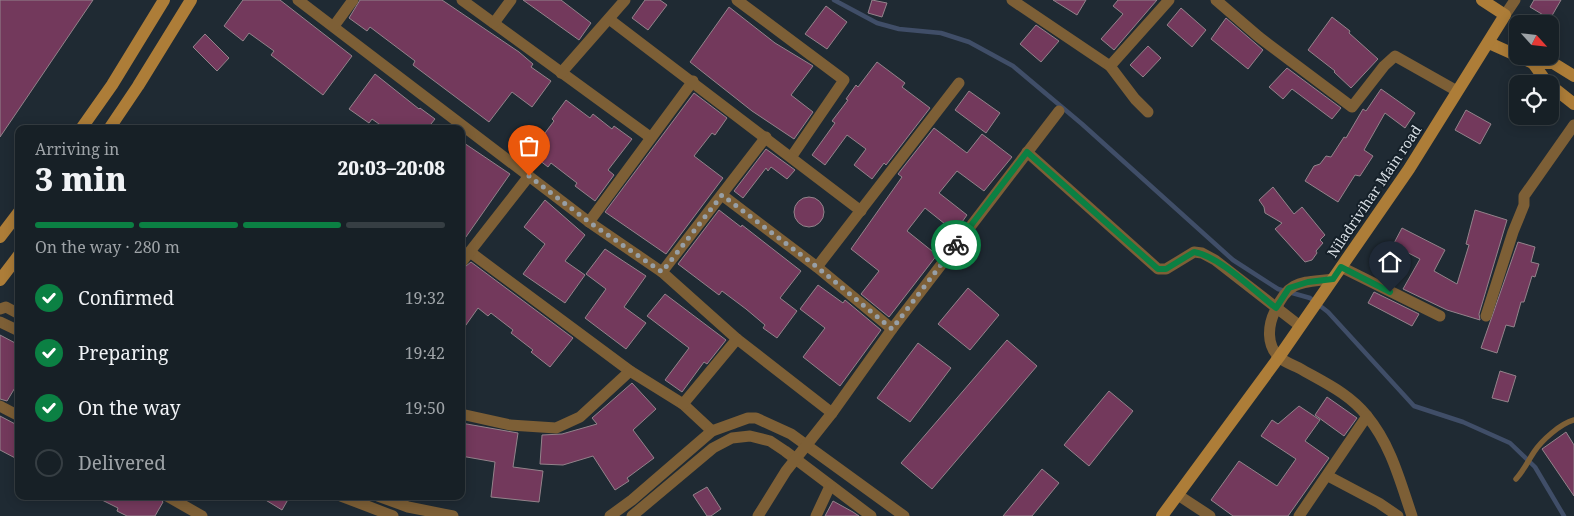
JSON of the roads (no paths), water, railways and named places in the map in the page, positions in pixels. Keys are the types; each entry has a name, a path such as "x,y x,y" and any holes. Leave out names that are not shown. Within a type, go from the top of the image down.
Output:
{"street":[{"path":"84,125 112,85 164,0"},
{"path":"112,125 191,0"},
{"path":"298,0 462,125"},
{"path":"334,26 353,0"},
{"path":"462,0 650,137"},
{"path":"494,23 511,0"},
{"path":"561,72 625,0"},
{"path":"737,0 844,80 792,156"},
{"path":"1012,0 1110,66 1134,99 1148,112"},
{"path":"1110,66 1169,0"},
{"path":"1216,0 1266,42 1352,107 1384,66 1395,56 1457,91"},
{"path":"1482,0 1505,15"},
{"name":"Niladrivihar Main road","path":"1162,516 1279,357 1409,170 1515,0"},
{"path":"609,19 792,156 861,211"},
{"path":"1489,43 1509,52"},
{"path":"1535,65 1542,75"},
{"path":"1557,65 1574,76"},
{"path":"589,222 693,81"},
{"path":"817,267 959,83"},
{"path":"1559,92 1574,104"},
{"path":"758,516 786,470 832,413 892,329 1059,111"},
{"path":"450,125 454,119"},
{"path":"1486,316 1524,204 1524,196 1574,125"},
{"path":"465,127 589,222 662,272 737,339 832,413"},
{"path":"662,272 766,137"},
{"path":"1027,152 1158,269 1166,269 1194,252 1202,253 1215,260 1276,308 1302,323"},
{"path":"465,258 529,176"},
{"path":"722,195 817,267 892,329"},
{"path":"0,237 15,217"},
{"path":"470,252 630,371 683,404 712,431"},
{"path":"0,280 15,261"},
{"path":"1341,267 1440,316"},
{"path":"1333,279 1308,282 1289,288 1272,317 1269,339 1279,357 1353,399 1367,416 1383,438 1398,471 1412,516"},
{"path":"0,309 6,307 15,312"},
{"path":"0,322 15,329"},
{"path":"683,404 737,339"},
{"path":"465,415 510,425 556,428 580,417 630,371"},
{"path":"0,406 15,414"},
{"path":"1299,516 1367,416"},
{"path":"610,516 632,500 668,466 712,431 738,419 756,418 791,434 904,516"},
{"path":"632,516 713,448 732,438 750,436 770,441 871,516"},
{"path":"1328,476 1379,503 1398,516"},
{"path":"816,516 830,486"},
{"path":"1178,495 1210,516"},
{"path":"177,500 202,516"},
{"path":"351,500 393,516"},
{"path":"389,500 408,507 454,516"}],"lane":[{"path":"1516,478 1526,468 1534,451 1565,423 1574,420"}],"waterway":[{"path":"834,0 877,23 899,29 941,33 969,42 1013,66 1082,124 1233,260 1278,289 1310,298 1328,312 1414,406 1463,422 1510,443 1535,467 1564,516"}]}
